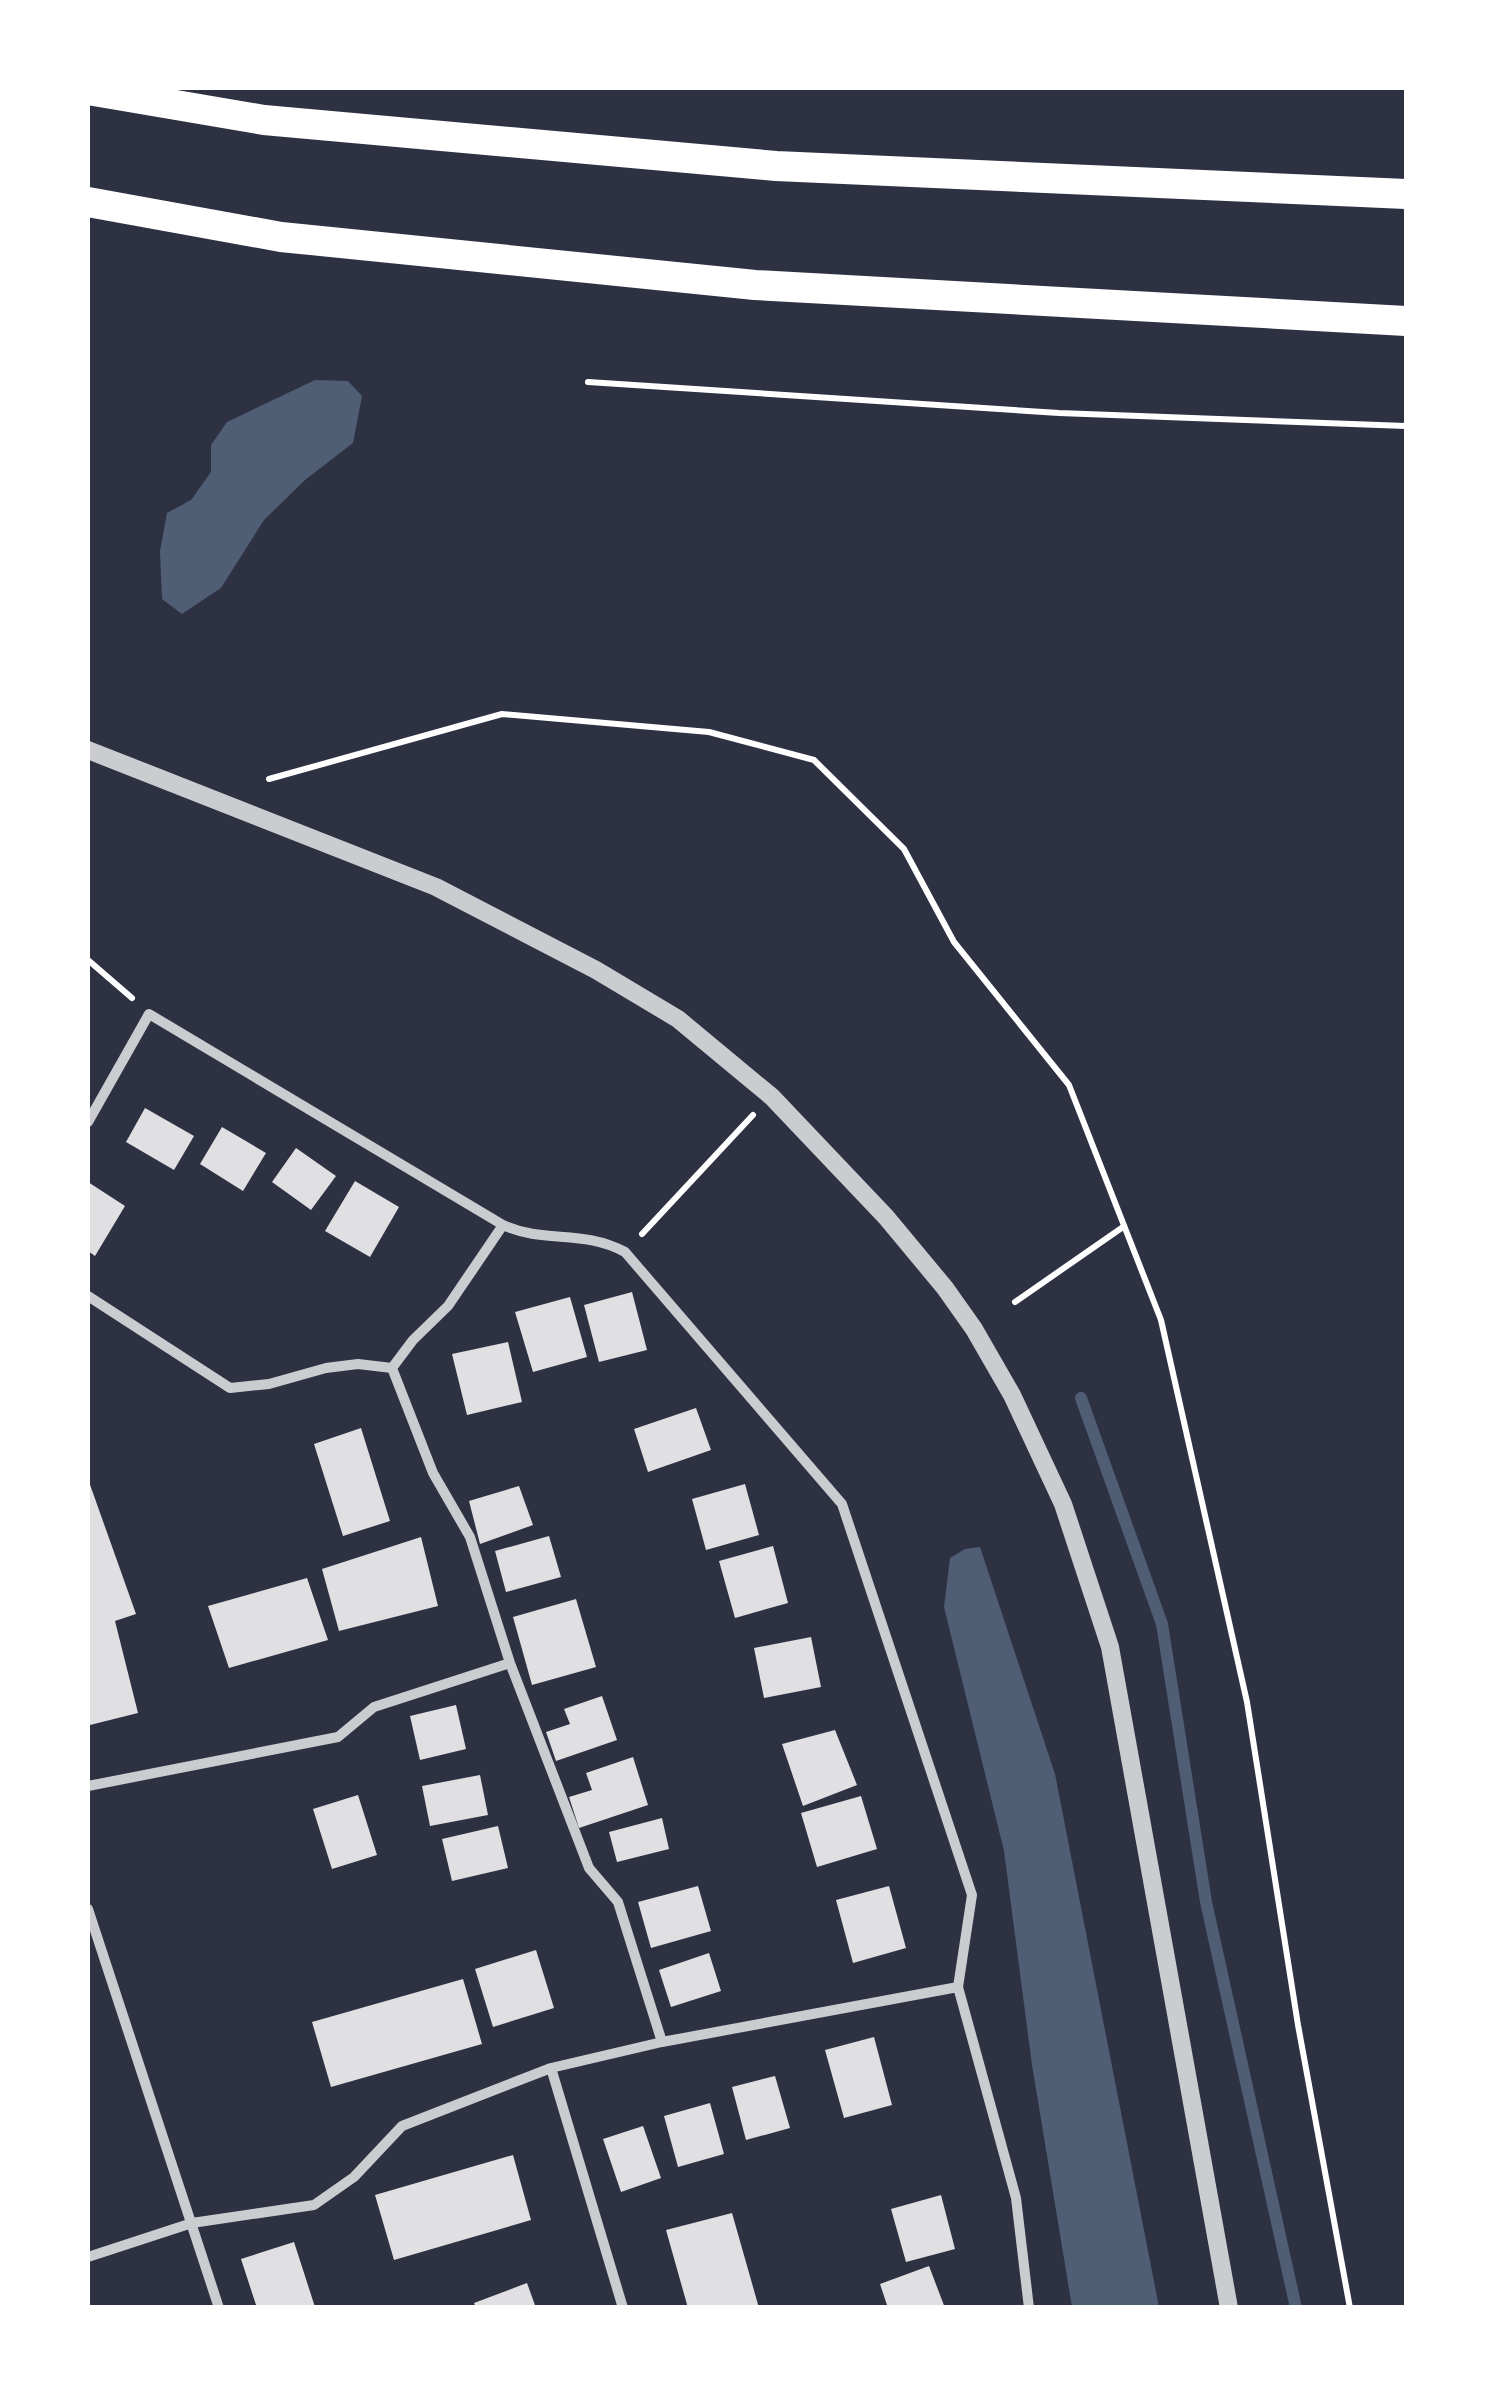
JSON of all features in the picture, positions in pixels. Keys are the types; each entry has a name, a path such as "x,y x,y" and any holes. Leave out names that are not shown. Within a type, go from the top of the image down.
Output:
{"highway":[{"path":"88,90 264,120 776,166 1406,194"},
{"path":"88,202 281,236 755,285 1406,322"}],"street":[{"path":"88,750 436,887 596,970 678,1019 772,1096 886,1217 945,1288 1012,1395 1062,1504 1110,1647 1229,2308"},
{"path":"88,1122 149,1014 502,1225 525,1235 610,1244 625,1252 842,1504 972,1895 958,1987 1016,2198 1029,2308"},
{"path":"392,1368 412,1340 448,1306 502,1225"},
{"path":"88,1296 230,1388 269,1384 326,1368 358,1364 392,1368"},
{"path":"392,1368 433,1474 470,1537 510,1663 589,1868 618,1902 662,2042"},
{"path":"88,1786 338,1737 374,1706 510,1663"},
{"path":"88,1909 219,2308"},
{"path":"88,2257 192,2223 314,2205 354,2177 402,2126 551,2068 662,2042 958,1987"},
{"path":"551,2068 623,2308"}],"path":[{"path":"588,382 1059,413 1406,426"},
{"path":"269,779 502,714 709,732 814,760 904,850 954,942 1068,1084 1161,1320 1247,1702 1298,2025 1350,2308"},
{"path":"88,960 149,1014"},
{"path":"625,1252 772,1096"},
{"path":"1015,1302 1123,1227"}],"water":[{"path":"315,380 348,381 362,396 353,443 305,480 264,520 221,588 182,614 162,599 160,551 167,513 191,500 211,472 211,445 227,422"},
{"path":"980,1547 1055,1774 1159,2307 1072,2307 1032,2065 1004,1851 944,1607 950,1558 965,1549"}],"building":[{"path":"145,1108 194,1136 174,1170 126,1142"},
{"path":"222,1127 266,1153 243,1191 200,1164"},
{"path":"296,1148 336,1176 311,1210 272,1182"},
{"path":"355,1181 399,1207 370,1257 325,1231"},
{"path":"88,1182 125,1206 95,1256 88,1251"},
{"path":"632,1292 647,1350 599,1362 584,1305"},
{"path":"570,1297 587,1357 533,1372 515,1312"},
{"path":"508,1342 522,1402 467,1415 452,1354"},
{"path":"696,1408 711,1450 648,1472 634,1429"},
{"path":"361,1428 390,1521 343,1536 314,1444"},
{"path":"88,1479 136,1614 115,1621 138,1713 90,1725 88,1715"},
{"path":"745,1484 759,1535 706,1550 692,1499"},
{"path":"519,1486 533,1525 480,1544 469,1501"},
{"path":"549,1536 561,1577 506,1592 495,1551"},
{"path":"421,1537 438,1606 339,1631 322,1569"},
{"path":"773,1546 788,1603 735,1618 719,1561"},
{"path":"307,1578 328,1640 229,1668 208,1606"},
{"path":"576,1599 596,1667 532,1685 513,1617"},
{"path":"811,1637 821,1687 764,1698 754,1648"},
{"path":"602,1696 617,1740 556,1761 546,1732 570,1724 564,1709"},
{"path":"456,1705 466,1749 420,1760 410,1716"},
{"path":"835,1730 857,1785 803,1806 782,1744"},
{"path":"633,1757 648,1805 579,1828 569,1797 592,1790 586,1773"},
{"path":"480,1775 488,1815 430,1826 422,1786"},
{"path":"358,1795 377,1855 332,1869 313,1809"},
{"path":"861,1796 877,1849 817,1867 801,1813"},
{"path":"662,1818 669,1849 617,1862 609,1832"},
{"path":"498,1826 508,1868 452,1881 442,1839"},
{"path":"698,1886 711,1931 651,1948 638,1902"},
{"path":"889,1886 906,1948 853,1963 836,1900"},
{"path":"536,1950 554,2008 493,2027 475,1969"},
{"path":"709,1953 721,1991 671,2007 659,1970"},
{"path":"463,1979 482,2044 331,2087 312,2022"},
{"path":"874,2037 892,2105 844,2118 825,2050"},
{"path":"775,2076 790,2128 746,2140 732,2087"},
{"path":"710,2103 724,2154 678,2167 664,2116"},
{"path":"643,2126 661,2178 621,2192 603,2139"},
{"path":"513,2155 531,2220 394,2260 375,2195"},
{"path":"941,2195 955,2249 906,2262 891,2209"},
{"path":"732,2213 759,2308 688,2308 666,2230"},
{"path":"294,2242 315,2307 257,2308 241,2259"},
{"path":"929,2266 945,2308 888,2308 880,2284"},
{"path":"527,2283 536,2308 476,2308 474,2303"}],"waterway":[{"path":"1081,1398 1162,1624 1206,1902 1296,2308"}]}
